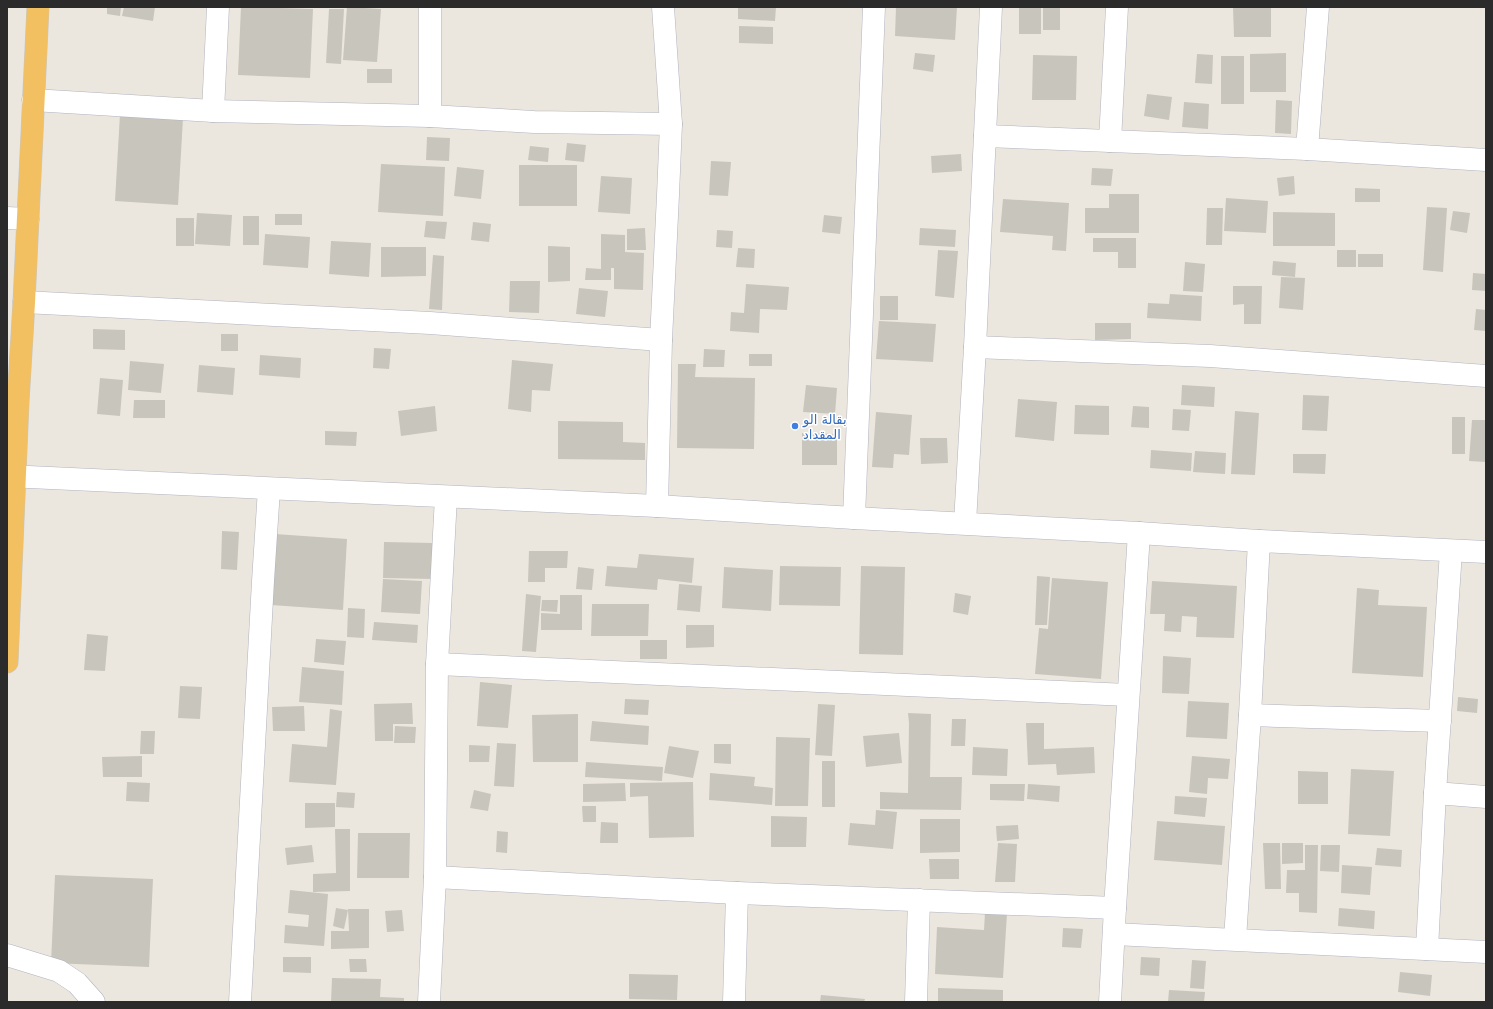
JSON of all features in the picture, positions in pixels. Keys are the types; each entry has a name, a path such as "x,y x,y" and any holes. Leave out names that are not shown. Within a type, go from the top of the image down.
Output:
{"highway":[{"path":"7,662 11,476 18,402 24,302 18,218 33,100 38,7"}],"street":[{"path":"213,111 218,7"},
{"path":"430,7 430,116"},
{"path":"657,506 661,340 670,124 664,7"},
{"path":"854,518 874,7"},
{"path":"965,523 991,7"},
{"path":"1110,141 1117,7"},
{"path":"1307,149 1318,7"},
{"path":"33,100 213,111 430,116 534,122 670,124"},
{"path":"985,136 1307,149 1486,160"},
{"path":"24,302 430,323 661,340"},
{"path":"975,346 1210,356 1486,376"},
{"path":"11,476 657,506 1139,533 1259,542 1486,552"},
{"path":"240,1002 269,489"},
{"path":"429,1002 435,877 438,664 446,497"},
{"path":"1110,1002 1139,533"},
{"path":"1235,939 1250,715 1259,542"},
{"path":"1427,949 1435,793 1451,550"},
{"path":"438,664 1128,695"},
{"path":"1250,715 1440,721"},
{"path":"1435,793 1486,797"},
{"path":"435,877 737,893 1115,908"},
{"path":"734,1002 737,893"},
{"path":"916,1002 919,900"},
{"path":"1114,934 1486,952"},
{"path":"7,955 59,971 77,983 94,1002"}],"building":[{"path":"107,7 121,7 120,16 107,14"},
{"path":"124,7 155,7 153,21 122,16"},
{"path":"241,7 313,9 310,78 238,75"},
{"path":"347,7 381,9 377,62 343,60"},
{"path":"738,7 776,7 775,21 738,19"},
{"path":"896,7 957,7 955,40 895,36"},
{"path":"1019,7 1041,7 1041,34 1019,34"},
{"path":"1043,7 1060,7 1060,30 1043,30"},
{"path":"1233,7 1271,7 1271,37 1234,37"},
{"path":"329,9 344,9 341,64 326,63"},
{"path":"739,26 773,27 773,44 739,43"},
{"path":"915,53 935,55 933,72 913,69"},
{"path":"1286,53 1286,92 1250,92 1250,54"},
{"path":"1197,54 1213,55 1212,84 1195,83"},
{"path":"1033,55 1077,56 1076,100 1032,100"},
{"path":"1221,56 1244,56 1244,104 1221,104"},
{"path":"367,69 392,69 392,83 367,83"},
{"path":"1147,94 1172,97 1169,120 1144,116"},
{"path":"1276,100 1292,101 1291,134 1275,133"},
{"path":"1184,102 1209,104 1208,129 1182,127"},
{"path":"120,114 183,118 178,205 115,201"},
{"path":"427,137 450,138 449,161 426,160"},
{"path":"567,143 586,145 584,162 565,160"},
{"path":"530,146 549,148 548,162 528,160"},
{"path":"961,154 962,171 932,173 931,156"},
{"path":"711,161 731,162 728,196 709,195"},
{"path":"381,164 445,167 443,216 378,212"},
{"path":"519,165 577,165 577,206 519,206"},
{"path":"457,167 484,170 481,199 454,196"},
{"path":"1092,168 1113,169 1111,186 1091,185"},
{"path":"601,176 632,178 630,214 598,212"},
{"path":"1294,176 1295,194 1279,196 1277,178"},
{"path":"1355,188 1380,189 1380,202 1355,202"},
{"path":"1109,194 1139,194 1139,233 1085,233 1085,208 1109,208"},
{"path":"1226,198 1268,201 1266,233 1224,231"},
{"path":"1003,199 1069,203 1066,251 1052,250 1053,236 1000,232"},
{"path":"1427,207 1447,208 1443,272 1423,270"},
{"path":"1207,208 1223,208 1222,245 1206,245"},
{"path":"1453,211 1470,213 1467,233 1450,230"},
{"path":"1273,212 1335,213 1335,246 1273,246"},
{"path":"197,213 232,215 230,246 195,244"},
{"path":"275,214 302,214 302,225 275,225"},
{"path":"824,215 842,217 840,234 822,232"},
{"path":"243,216 259,216 259,245 243,245"},
{"path":"176,218 194,218 194,246 176,246"},
{"path":"426,221 447,222 445,239 424,237"},
{"path":"473,222 491,224 489,242 471,240"},
{"path":"645,228 646,250 627,250 627,229"},
{"path":"920,228 956,230 955,247 919,245"},
{"path":"717,230 733,231 732,248 716,247"},
{"path":"265,234 310,237 308,268 263,265"},
{"path":"601,234 625,235 625,252 644,253 643,290 614,289 614,268 611,268 611,280 585,280 586,268 601,269"},
{"path":"1093,238 1136,238 1136,268 1118,268 1118,252 1093,252"},
{"path":"331,241 371,243 369,277 329,274"},
{"path":"548,246 570,247 570,281 548,282"},
{"path":"381,247 426,247 426,276 381,277"},
{"path":"738,248 755,249 754,268 736,267"},
{"path":"938,250 958,251 954,298 935,296"},
{"path":"1337,250 1356,250 1356,267 1337,267"},
{"path":"1358,254 1383,254 1383,267 1358,267"},
{"path":"433,255 444,256 442,310 429,309"},
{"path":"1273,261 1296,263 1295,277 1272,275"},
{"path":"1185,262 1205,264 1203,292 1183,291"},
{"path":"1473,273 1486,274 1486,291 1472,290"},
{"path":"1281,277 1305,278 1303,310 1279,308"},
{"path":"510,281 540,281 539,313 509,312"},
{"path":"746,284 789,287 787,310 760,309 759,333 730,331 731,312 744,313"},
{"path":"1233,286 1262,286 1261,324 1244,324 1244,304 1233,305"},
{"path":"579,288 608,291 605,317 576,314"},
{"path":"1170,294 1202,296 1201,321 1147,318 1148,303 1169,304"},
{"path":"880,296 898,296 898,320 880,320"},
{"path":"1476,309 1486,310 1486,331 1474,330"},
{"path":"879,321 936,324 933,362 876,359"},
{"path":"1095,323 1131,323 1131,339 1095,340"},
{"path":"93,329 125,330 125,350 93,349"},
{"path":"221,334 238,334 238,351 221,351"},
{"path":"374,348 391,349 389,369 373,368"},
{"path":"704,349 725,350 724,367 703,367"},
{"path":"749,354 772,354 772,366 749,366"},
{"path":"260,355 301,358 300,378 259,375"},
{"path":"512,360 553,364 550,391 532,390 531,412 508,409"},
{"path":"130,361 164,364 161,393 128,390"},
{"path":"678,364 696,364 695,377 755,378 754,449 677,448"},
{"path":"199,365 235,368 233,395 197,392"},
{"path":"100,378 123,380 120,416 97,414"},
{"path":"806,385 837,388 835,414 803,412"},
{"path":"1182,385 1215,387 1214,407 1181,405"},
{"path":"1303,395 1329,396 1327,431 1302,430"},
{"path":"1018,399 1057,402 1054,441 1015,437"},
{"path":"134,400 165,400 165,418 133,418"},
{"path":"1075,405 1109,406 1109,435 1074,434"},
{"path":"435,406 437,431 401,436 398,411"},
{"path":"1133,406 1149,407 1149,428 1131,427"},
{"path":"1173,409 1191,410 1189,431 1172,430"},
{"path":"1235,411 1259,413 1255,475 1231,474"},
{"path":"876,412 912,415 909,455 894,454 893,468 872,467"},
{"path":"1452,417 1465,417 1465,454 1452,454"},
{"path":"1472,420 1486,420 1486,462 1469,461"},
{"path":"558,421 623,422 623,442 645,443 645,460 558,459"},
{"path":"325,431 357,432 356,446 325,445"},
{"path":"802,433 837,434 837,465 802,465"},
{"path":"920,438 947,438 948,463 921,464"},
{"path":"1151,450 1192,453 1191,471 1150,468"},
{"path":"1195,451 1226,453 1225,474 1193,472"},
{"path":"1293,454 1326,454 1325,474 1293,473"},
{"path":"222,531 239,532 237,570 221,569"},
{"path":"275,534 347,539 343,610 271,605"},
{"path":"384,542 434,543 433,579 383,578"},
{"path":"529,551 568,551 567,568 545,568 545,582 528,582"},
{"path":"639,554 694,558 692,583 658,579 657,590 605,586 607,566 637,568"},
{"path":"780,566 841,567 840,606 779,605"},
{"path":"861,566 905,567 903,655 859,654"},
{"path":"578,567 594,569 592,590 576,589"},
{"path":"724,567 773,570 771,611 722,608"},
{"path":"1037,576 1050,577 1047,625 1035,625"},
{"path":"1052,578 1108,582 1101,679 1035,674 1039,628 1048,629"},
{"path":"383,579 422,581 420,614 381,612"},
{"path":"1152,581 1237,586 1234,638 1196,637 1197,617 1182,616 1181,632 1164,631 1165,614 1150,614"},
{"path":"679,584 702,586 700,612 677,610"},
{"path":"1357,588 1379,590 1378,605 1427,607 1423,677 1352,673"},
{"path":"955,593 971,596 968,615 953,612"},
{"path":"526,594 541,596 536,652 522,651"},
{"path":"560,595 582,595 582,630 541,630 541,613 560,614"},
{"path":"542,600 558,600 557,612 541,611"},
{"path":"592,604 649,604 648,636 591,636"},
{"path":"348,608 365,609 364,638 347,637"},
{"path":"374,622 418,625 417,643 372,640"},
{"path":"686,625 714,625 714,647 686,648"},
{"path":"87,634 108,636 105,671 84,670"},
{"path":"316,639 346,641 344,665 314,662"},
{"path":"640,640 667,640 667,659 640,659"},
{"path":"1163,656 1191,658 1189,694 1162,693"},
{"path":"302,667 344,671 342,705 299,702"},
{"path":"480,682 512,685 508,728 477,726"},
{"path":"180,686 202,687 200,719 178,718"},
{"path":"1458,697 1478,699 1477,713 1457,711"},
{"path":"625,699 649,700 648,715 624,714"},
{"path":"1188,701 1229,703 1227,739 1186,737"},
{"path":"412,703 413,724 393,724 393,741 375,741 374,704"},
{"path":"818,704 835,705 832,756 815,755"},
{"path":"304,706 305,731 273,731 272,707"},
{"path":"330,709 342,711 336,785 289,782 292,744 327,747"},
{"path":"908,713 931,714 930,777 962,777 961,810 880,809 880,792 908,793"},
{"path":"578,714 578,762 533,762 532,715"},
{"path":"952,719 966,719 965,746 951,746"},
{"path":"592,721 649,726 648,745 590,741"},
{"path":"1026,723 1044,723 1044,749 1094,747 1095,773 1057,775 1056,764 1028,765"},
{"path":"395,726 416,727 415,743 394,743"},
{"path":"141,731 155,731 154,754 140,754"},
{"path":"899,733 902,763 866,767 863,736"},
{"path":"776,737 810,738 808,806 775,806"},
{"path":"497,743 516,744 514,787 494,786"},
{"path":"714,744 731,744 731,764 714,763"},
{"path":"469,745 490,746 489,762 469,762"},
{"path":"669,746 699,751 693,778 664,773"},
{"path":"973,747 1008,749 1007,776 972,775"},
{"path":"142,756 142,777 103,777 102,757"},
{"path":"1192,756 1230,759 1228,779 1208,778 1207,794 1189,792"},
{"path":"822,761 835,761 835,807 822,807"},
{"path":"586,762 663,767 662,781 585,777"},
{"path":"1351,769 1394,771 1390,836 1348,834"},
{"path":"1298,771 1328,772 1328,804 1298,804"},
{"path":"710,773 755,777 754,786 773,788 772,805 709,800"},
{"path":"127,782 150,783 149,802 126,801"},
{"path":"693,782 694,837 649,838 648,796 630,797 630,783"},
{"path":"625,783 626,801 583,802 583,784"},
{"path":"990,784 1025,784 1024,801 990,800"},
{"path":"1028,784 1060,786 1059,802 1027,799"},
{"path":"474,790 491,794 488,811 470,808"},
{"path":"337,792 355,793 354,808 336,807"},
{"path":"1175,796 1207,798 1205,817 1174,814"},
{"path":"305,803 335,803 335,827 305,828"},
{"path":"582,806 596,806 596,822 583,822"},
{"path":"876,810 897,812 893,849 848,845 850,823 875,825"},
{"path":"771,816 807,817 806,847 771,847"},
{"path":"920,819 960,819 960,852 920,853"},
{"path":"1157,821 1225,826 1222,865 1154,860"},
{"path":"601,822 618,823 618,843 600,843"},
{"path":"1018,825 1019,839 997,841 996,826"},
{"path":"335,829 350,829 350,891 313,892 313,874 336,873"},
{"path":"497,831 508,832 507,853 496,852"},
{"path":"358,833 410,833 409,878 357,878"},
{"path":"998,843 1017,844 1015,882 995,882"},
{"path":"1263,843 1280,843 1281,889 1265,889"},
{"path":"1282,843 1303,843 1303,863 1282,864"},
{"path":"312,845 314,862 287,865 285,848"},
{"path":"1305,845 1318,845 1317,913 1299,912 1299,893 1286,893 1287,870 1305,870"},
{"path":"1321,845 1340,845 1339,872 1320,871"},
{"path":"1377,848 1402,850 1401,867 1375,865"},
{"path":"929,859 959,859 959,879 930,879"},
{"path":"1342,865 1372,867 1370,895 1341,893"},
{"path":"55,875 153,879 149,967 51,963"},
{"path":"290,890 328,894 324,946 284,943 285,925 308,927 309,915 288,913"},
{"path":"336,908 348,910 344,929 333,926"},
{"path":"1339,908 1375,911 1374,929 1338,926"},
{"path":"348,909 369,909 369,948 331,949 331,931 349,931"},
{"path":"402,910 404,931 387,932 385,911"},
{"path":"985,912 1007,913 1003,978 935,974 937,927 984,930"},
{"path":"1063,928 1083,929 1081,948 1062,947"},
{"path":"283,957 311,957 311,973 283,972"},
{"path":"1141,957 1160,958 1159,976 1140,975"},
{"path":"349,959 366,959 367,972 350,972"},
{"path":"1192,960 1206,961 1204,989 1190,988"},
{"path":"1400,972 1432,975 1430,996 1398,992"},
{"path":"629,974 678,975 677,1000 629,999"},
{"path":"332,978 381,979 380,997 404,998 404,1002 331,1002"},
{"path":"938,988 1003,990 1003,1002 938,1002"},
{"path":"1169,990 1205,992 1204,1002 1168,1002"},
{"path":"821,995 865,999 864,1002 820,1002"}],"place":[{"name":"بقالة الو المقداد","path":"795,426"}]}
